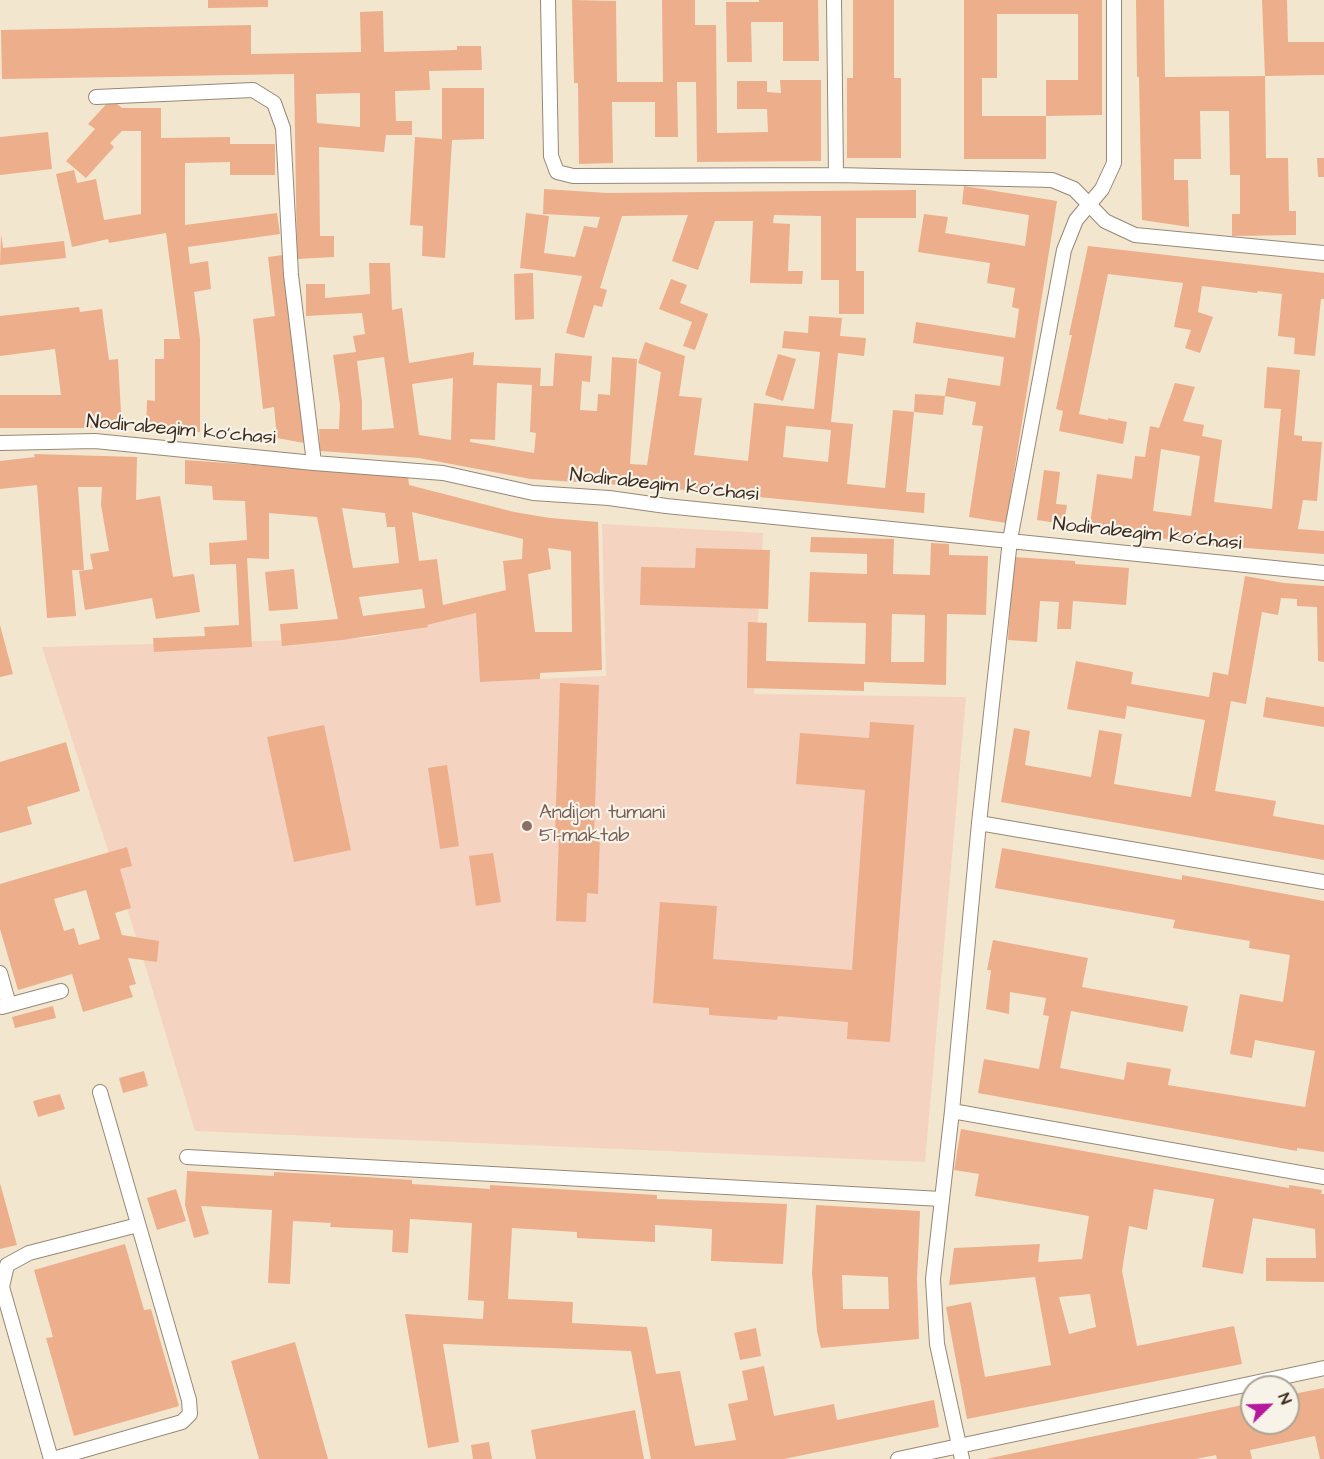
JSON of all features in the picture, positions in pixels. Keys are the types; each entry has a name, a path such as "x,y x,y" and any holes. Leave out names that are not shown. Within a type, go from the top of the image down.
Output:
{"lane":[{"path":"548,0 551,156 557,172 573,176 836,176 1052,180 1074,189 1105,221 1135,235 1324,254"},
{"path":"834,0 836,176"},
{"path":"961,1453 938,1344 933,1280 952,1111 979,823 1010,540 1064,250 1076,220 1102,189 1114,163 1114,0"},
{"path":"96,97 253,90 274,103 283,128 291,275 314,463"},
{"name":"Nodirabegim ko'chasi","path":"0,443 95,441 442,473 533,493 609,498 666,506 1324,573"},
{"path":"979,823 1324,882"},
{"path":"0,973 4,1006 61,990"},
{"path":"100,1092 189,1400 190,1414 182,1422 52,1459 2,1287 7,1265 29,1253 138,1225"},
{"path":"952,1111 1324,1177"},
{"path":"187,1157 941,1199"},
{"path":"898,1459 961,1453 1324,1368"}],"shaded area":[{"name":"Andijon tumani 51-maktab","path":"602,524 763,533 754,694 966,697 925,1162 195,1131 142,955 42,647 369,638 506,606 513,680 606,676"}],"building":[{"path":"208,0 268,0 268,7 208,8"},
{"path":"572,0 616,1 617,82 663,82 662,0 695,0 695,25 716,25 717,133 768,132 767,109 737,109 737,81 767,81 767,92 781,93 780,80 821,80 821,161 697,162 696,82 677,82 678,137 655,137 655,102 612,102 613,163 579,164 578,83 574,83"},
{"path":"759,0 818,0 819,61 783,61 783,22 751,22 752,62 727,62 726,2 759,2"},
{"path":"853,0 894,0 894,78 901,78 901,158 847,158 847,78 853,78"},
{"path":"964,0 1102,0 1102,115 1046,116 1046,159 964,159","holes":["997,14 1078,14 1078,80 1046,80 1046,116 982,116 982,78 997,78"]},
{"path":"1136,0 1164,0 1165,77 1265,76 1266,158 1288,158 1289,211 1296,211 1296,235 1232,236 1232,214 1240,214 1240,175 1230,175 1229,111 1200,111 1201,159 1174,159 1174,180 1188,180 1189,227 1142,220"},
{"path":"1262,0 1287,0 1288,42 1324,42 1324,75 1265,76"},
{"path":"383,11 384,52 457,50 457,46 481,46 482,70 429,71 430,90 395,91 396,121 412,121 412,135 386,135 384,152 319,147 320,236 334,236 334,257 297,259 294,74 2,79 1,30 251,25 251,54 361,52 360,12","holes":["360,93 360,127 317,123 316,94"]},
{"path":"442,88 484,88 484,139 452,140 445,258 422,256 423,226 410,225 415,137 442,139"},
{"path":"111,99 122,108 161,108 161,138 230,137 230,144 275,144 275,175 230,175 230,162 185,163 185,225 277,213 280,234 188,247 190,264 208,261 211,289 194,292 200,339 200,432 146,432 147,400 155,401 155,359 164,359 164,339 180,339 166,233 109,243 108,239 72,247 56,174 74,170 77,183 96,179 104,220 141,214 141,131 122,131 110,143 114,147 86,178 66,161 95,129 88,124"},
{"path":"48,132 52,169 0,175 0,137"},
{"path":"1317,158 1324,158 1324,177 1318,177"},
{"path":"964,186 1057,201 1006,523 969,517 983,426 972,425 976,402 945,396 948,378 1000,386 1004,357 913,343 916,322 1015,338 1019,309 1012,307 1015,288 987,283 990,263 918,252 924,214 948,217 945,233 1025,246 1029,215 962,204"},
{"path":"544,189 607,193 916,190 916,218 856,218 856,271 864,271 864,314 839,314 839,280 821,280 821,216 774,215 773,223 790,224 788,271 803,271 802,284 750,283 753,221 715,221 698,270 672,261 688,215 622,216 600,288 607,290 602,307 594,305 584,338 566,333 582,276 520,268 526,213 549,216 544,253 575,257 584,226 597,228 600,217 543,214"},
{"path":"1,234 3,248 64,241 66,258 0,265"},
{"path":"1088,246 1324,273 1324,299 1321,299 1315,356 1294,354 1295,338 1278,336 1282,294 1202,286 1198,312 1213,317 1200,353 1185,348 1191,330 1174,327 1183,283 1108,274 1079,414 1127,422 1123,444 1059,431 1063,411 1056,409"},
{"path":"283,255 304,443 277,438 274,407 263,409 253,319 275,316 268,257"},
{"path":"369,263 390,263 392,310 402,308 409,363 474,352 473,365 541,368 540,386 553,386 555,353 592,356 590,382 582,381 580,410 597,411 598,394 610,395 612,357 637,359 630,464 647,465 661,372 638,363 645,342 685,356 679,396 702,398 694,455 748,461 754,403 814,409 820,352 782,348 784,331 808,333 809,316 842,318 840,336 866,338 864,356 838,353 831,422 853,424 847,484 885,488 893,410 914,412 906,492 925,493 924,513 665,488 531,479 419,458 320,451 319,429 339,429 340,405 333,355 356,352 353,336 365,334 362,313 306,316 306,284 325,284 325,298 370,294","holes":["384,357 394,428 362,430 362,402 357,361","453,378 451,440 419,435 412,384","497,383 532,385 530,432 536,433 534,453 470,442 470,439 495,440","786,426 831,430 828,462 783,457"]},
{"path":"533,273 534,319 515,320 514,274"},
{"path":"671,279 687,285 680,303 708,314 695,350 683,346 692,322 659,309"},
{"path":"79,307 80,312 102,309 109,360 118,359 122,431 96,428 0,428 0,395 61,395 55,349 0,356 0,316"},
{"path":"778,354 796,359 783,401 765,395"},
{"path":"1267,367 1300,370 1294,435 1302,436 1302,441 1322,442 1317,501 1303,500 1298,529 1324,531 1324,554 1208,545 1124,533 1125,530 1090,525 1097,474 1132,479 1135,456 1145,457 1150,426 1159,428 1175,383 1195,387 1183,421 1204,425 1202,436 1222,440 1214,502 1272,509 1281,409 1264,408","holes":["1161,449 1200,456 1191,516 1153,511"]},
{"path":"915,394 945,396 943,415 914,412"},
{"path":"34,454 137,457 136,500 160,496 173,577 194,574 200,612 156,619 152,598 85,610 79,571 93,569 90,554 109,551 101,505 102,487 78,487 84,570 72,570 76,616 47,618 37,485 0,489 0,461 35,457"},
{"path":"185,460 408,476 409,485 514,512 598,522 602,670 540,673 540,679 480,682 476,613 427,625 428,627 282,646 280,624 338,619 317,517 269,513 269,559 247,558 252,647 154,652 153,638 205,636 204,627 239,625 236,564 210,565 209,543 247,540 245,501 213,500 212,486 185,484","holes":["342,508 385,513 387,527 395,527 399,563 353,568","412,512 523,539 522,559 503,561 506,590 443,605 437,559 419,561","548,548 571,551 572,632 535,632 528,574 551,569","422,589 425,608 363,616 359,597"]},
{"path":"1044,470 1060,472 1056,504 1067,505 1064,524 1037,520"},
{"path":"811,537 894,539 893,574 930,575 931,543 949,544 949,555 988,556 986,615 947,614 946,685 864,682 864,691 747,688 748,622 767,623 766,661 865,664 866,623 808,622 810,572 867,574 867,554 810,552","holes":["892,614 925,615 924,662 891,662"]},
{"path":"696,548 770,550 768,609 640,605 641,567 695,568"},
{"path":"1013,557 1075,561 1075,564 1129,568 1126,605 1073,601 1071,629 1057,629 1059,602 1040,601 1037,642 1008,640"},
{"path":"294,569 298,609 269,611 265,572"},
{"path":"1245,576 1284,583 1324,586 1324,662 1318,661 1317,607 1297,606 1297,599 1281,598 1278,615 1262,612 1246,704 1231,701 1215,791 1276,801 1273,816 1324,825 1324,860 1001,802 1014,728 1030,731 1025,765 1091,777 1099,730 1122,734 1114,784 1191,797 1205,720 1127,706 1125,719 1067,709 1076,661 1133,672 1131,684 1209,697 1213,672 1228,675"},
{"path":"0,625 13,674 0,677"},
{"path":"560,683 599,685 594,837 600,837 598,894 587,893 586,922 556,921 559,835 555,835"},
{"path":"1266,697 1324,707 1324,727 1263,717"},
{"path":"870,722 914,725 890,1042 847,1039 848,1022 778,1016 777,1020 709,1015 709,1008 653,1003 660,902 717,906 713,959 852,970 865,790 796,784 800,733 869,738"},
{"path":"324,725 351,850 294,862 267,737"},
{"path":"66,742 80,791 27,807 32,824 0,833 0,762"},
{"path":"447,765 459,846 440,849 428,768"},
{"path":"127,847 132,866 120,869 131,908 115,913 122,935 159,941 157,962 128,958 136,984 129,986 133,997 83,1012 72,974 18,990 0,929 0,884","holes":["86,890 100,939 79,945 74,928 64,931 54,899"]},
{"path":"1002,848 1182,880 1182,875 1324,901 1324,1152 1297,1148 1297,1151 978,1093 984,1059 1039,1069 1049,1016 1043,1015 1046,998 1010,992 1009,1014 986,1009 991,970 987,970 993,940 1088,958 1082,987 1188,1006 1183,1032 1071,1011 1060,1068 1124,1080 1127,1062 1171,1069 1168,1085 1305,1107 1315,1051 1255,1040 1252,1058 1230,1054 1240,994 1283,1002 1290,955 1249,948 1250,941 1173,928 1175,920 995,888"},
{"path":"493,853 501,902 476,906 469,856"},
{"path":"53,1006 56,1018 15,1028 12,1017"},
{"path":"144,1071 148,1086 123,1093 119,1078"},
{"path":"60,1094 65,1109 38,1117 33,1101"},
{"path":"961,1129 1289,1188 1289,1185 1322,1190 1321,1194 1324,1194 1324,1282 1266,1281 1266,1258 1316,1258 1315,1229 1253,1218 1243,1274 1202,1267 1214,1199 1154,1189 1147,1230 1129,1226 1122,1271 1137,1346 1234,1326 1242,1364 967,1419 946,1307 971,1302 985,1377 1051,1365 1035,1277 949,1285 954,1248 1040,1244 1038,1262 1082,1259 1089,1216 975,1196 979,1174 954,1170","holes":["1090,1294 1096,1327 1069,1334 1059,1297"]},
{"path":"187,1171 274,1176 274,1172 333,1175 412,1180 412,1184 490,1189 490,1185 657,1195 657,1199 787,1204 783,1264 711,1261 712,1229 655,1225 655,1242 577,1238 577,1232 512,1228 508,1299 573,1302 572,1323 647,1327 656,1374 680,1371 695,1446 736,1440 728,1404 748,1400 742,1371 764,1366 774,1416 834,1404 837,1420 934,1400 939,1427 784,1459 651,1459 631,1351 443,1344 459,1442 428,1448 405,1314 483,1319 484,1301 468,1300 472,1223 410,1219 408,1253 392,1252 393,1230 330,1227 331,1223 293,1221 290,1284 268,1283 272,1210 201,1206 209,1234 194,1238 185,1205"},
{"path":"0,1183 17,1245 0,1249"},
{"path":"176,1189 186,1221 157,1230 147,1198"},
{"path":"816,1205 920,1211 917,1279 919,1339 821,1348 817,1331 812,1273","holes":["842,1275 888,1277 889,1309 843,1309"]},
{"path":"125,1244 144,1310 151,1309 179,1406 74,1436 46,1338 53,1337 34,1270"},
{"path":"756,1328 761,1356 740,1360 734,1333"},
{"path":"295,1342 328,1459 259,1459 231,1361"},
{"path":"1324,1388 1324,1459 1320,1459 1315,1436 1250,1450 1252,1459 1217,1459 1216,1455 1196,1459 986,1459 1240,1406 1240,1435 1300,1435 1300,1393"},
{"path":"635,1410 644,1459 536,1459 531,1430"},
{"path":"489,1442 492,1459 473,1459 471,1445"}],"place":[{"name":"Andijon tumani 51-maktab","path":"527,826"}]}
